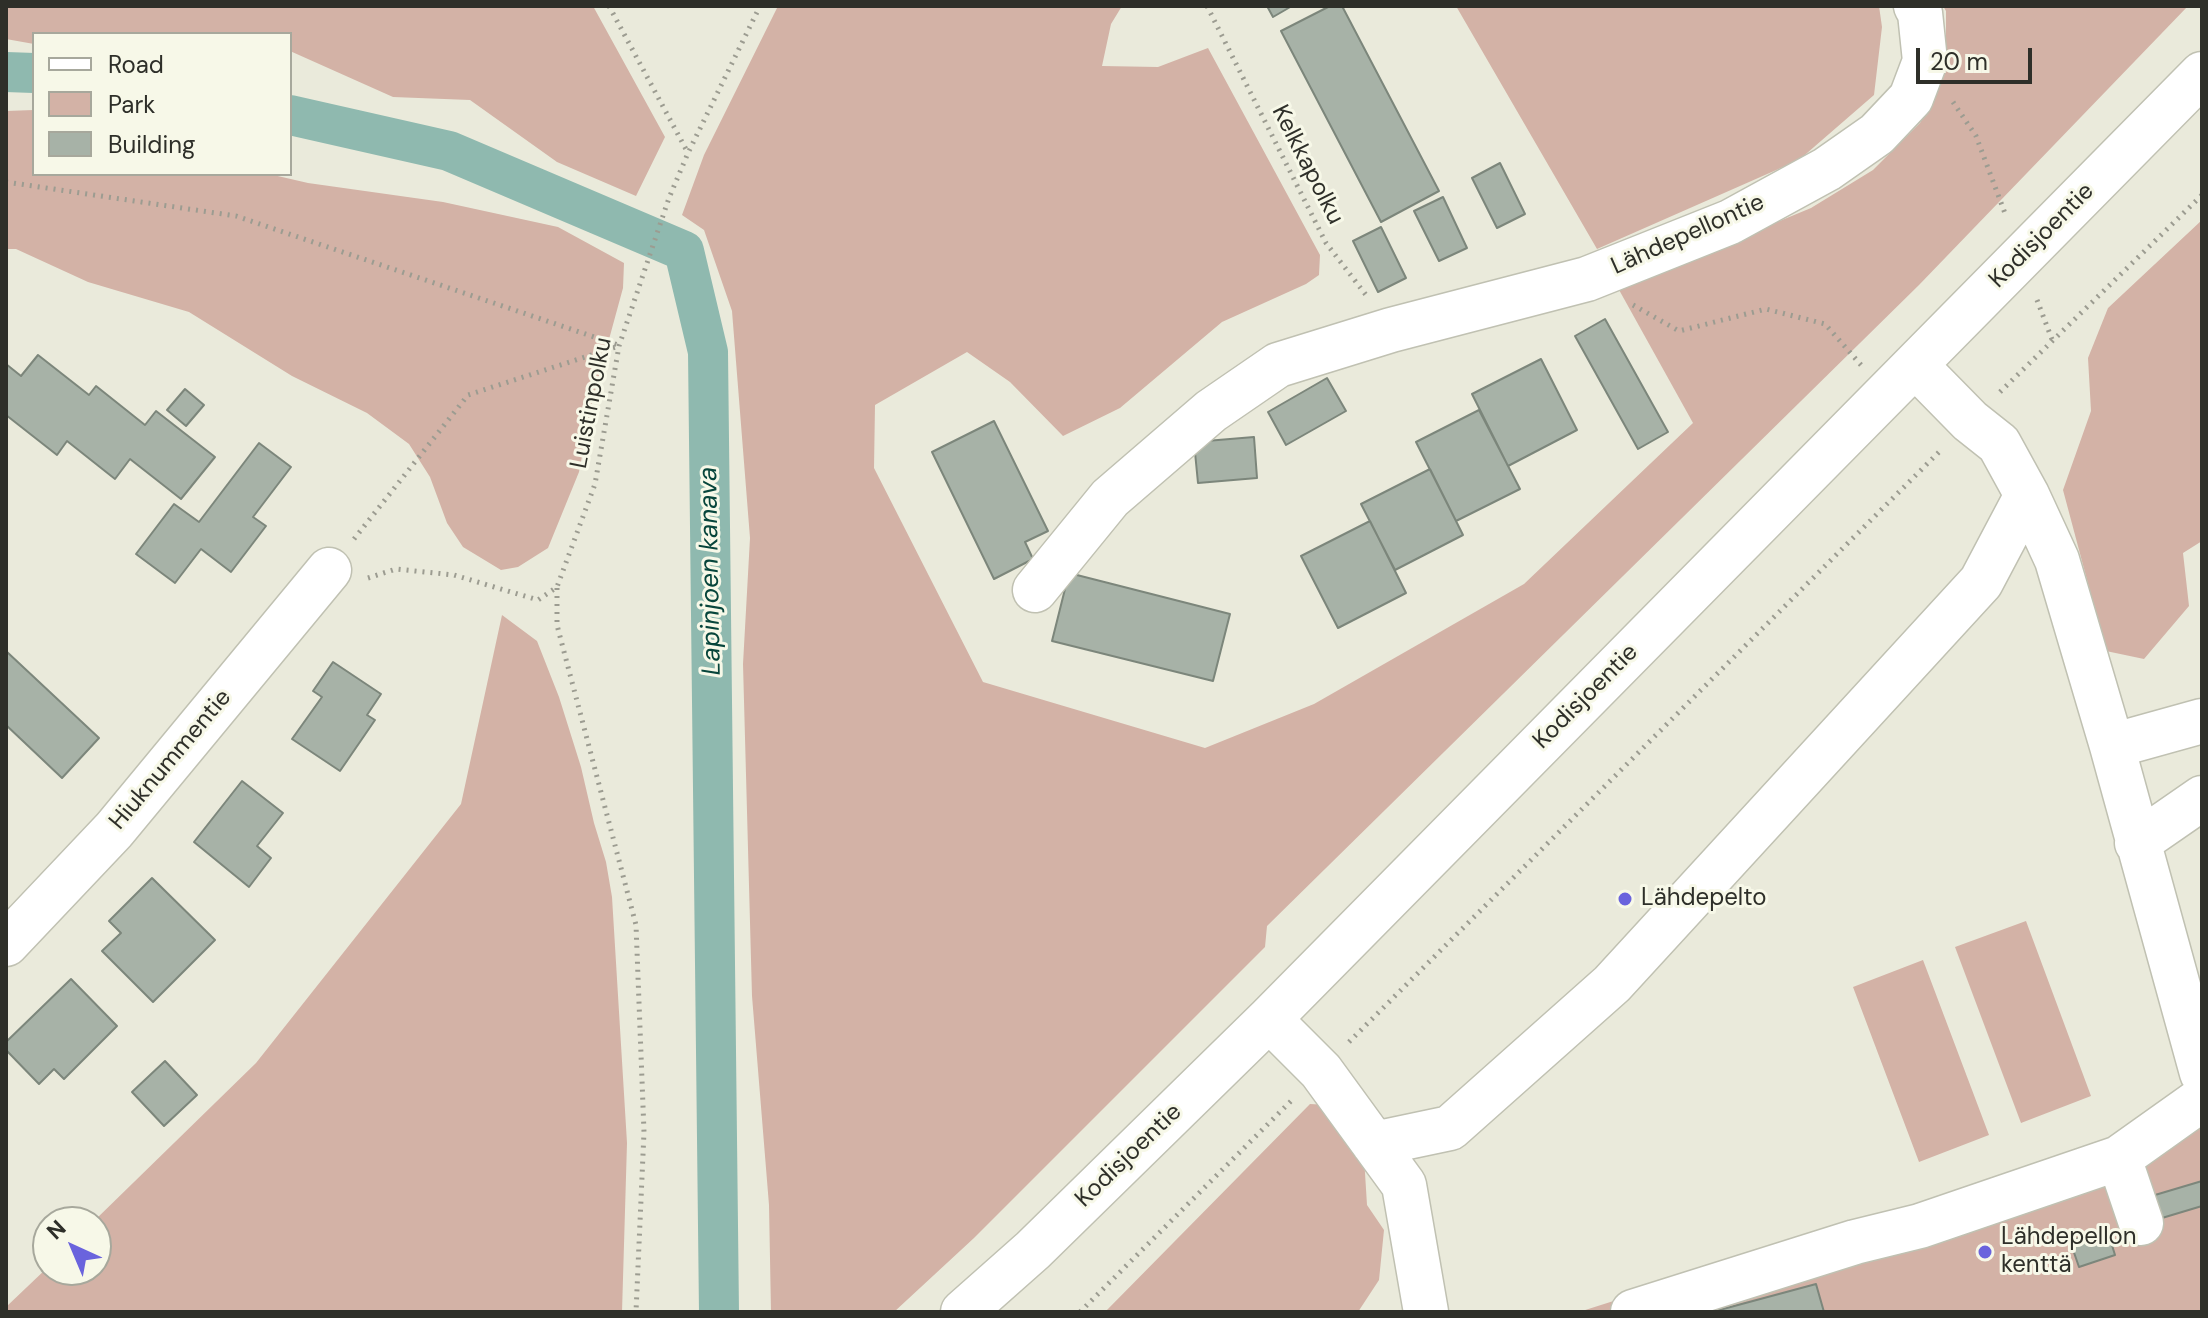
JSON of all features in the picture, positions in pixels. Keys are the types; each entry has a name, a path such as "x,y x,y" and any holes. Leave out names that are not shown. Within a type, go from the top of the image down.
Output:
{"street":[{"name":"Lähdepellontie","path":"1035,590 1110,498 1211,411 1278,365 1391,330 1587,279 1730,222 1827,169 1877,134 1911,98 1925,61 1920,13 1916,6"},
{"name":"Kodisjoentie","path":"963,1312 1033,1250 1269,1019 2202,74"},
{"path":"1900,379 1970,421 1999,444 2057,560 2202,1073"},
{"path":"1374,1144 1450,1128 1612,984 1981,582 2027,495"},
{"name":"Hiuknummentie","path":"6,944 114,830 329,570"},
{"path":"2112,746 2202,722"},
{"path":"2137,843 2202,798"},
{"path":"1269,1019 1321,1071 1404,1185 1426,1312"},
{"path":"1633,1312 1855,1242 1920,1226 2119,1158 2202,1099"},
{"path":"2119,1158 2141,1223"}],"path":[{"path":"609,6 688,153"},
{"name":"Luistinpolku","path":"557,587 595,484 619,346 640,280 688,153 760,6"},
{"name":"Kelkkapolku","path":"1207,6 1326,243 1391,330"},
{"path":"1925,61 1976,136 2053,342"},
{"path":"6,182 236,216 619,346"},
{"path":"1080,1312 1970,421 2202,195"},
{"path":"1587,279 1679,331 1766,309 1825,324 1900,379"},
{"path":"557,587 538,600 454,575 396,569 354,582 329,570 468,395 619,346"},
{"path":"557,587 557,625 636,925 644,1132 636,1312"}],"green space":[{"path":"6,6 593,6 665,137 636,196 557,162 470,100 393,97 292,52 292,32 32,32 32,44 6,39"},
{"path":"778,6 1122,6 1111,24 1102,66 1158,67 1208,48 1320,255 1319,275 1306,284 1222,322 1120,408 1063,436 1010,382 967,352 875,405 874,468 983,682 1205,748 1314,704 1524,584 1693,423 1618,288 1811,208 1873,170 1920,123 1946,69 1946,11 1943,6 2188,6 1919,285 1267,926 1265,947 974,1238 894,1312 771,1312 769,1205 752,996 743,664 750,538 732,311 704,230 682,215 704,155"},
{"path":"1456,6 1879,6 1882,27 1874,95 1799,160 1597,249"},
{"path":"32,110 32,176 278,176 443,202 558,227 624,263 623,288 593,398 579,472 548,548 518,567 501,570 463,547 447,523 430,477 409,444 367,413 292,376 189,312 88,282 16,249 6,249 6,111"},
{"path":"2202,220 2202,541 2183,553 2189,606 2144,659 2106,651 2063,490 2091,411 2088,358 2108,308"},
{"path":"502,615 537,641 581,767 606,862 612,897 627,1143 622,1312 6,1312 6,1307 32,1282 32,1286 112,1286 112,1206 109,1206 256,1063 461,804"},
{"path":"2026,921 2091,1096 2021,1123 1955,947"},
{"path":"1923,960 1989,1135 1919,1162 1853,987"},
{"path":"1310,1104 1328,1105 1364,1157 1367,1205 1384,1230 1379,1280 1358,1312 1105,1312"},
{"name":"Lähdepellon kenttä","path":"2202,1124 2202,1312 1579,1312 1955,1192"}],"building":[{"path":"1267,6 1292,6 1273,17"},
{"path":"1330,6 1342,6 1439,191 1381,222 1281,31"},
{"path":"1500,163 1525,214 1497,228 1472,178"},
{"path":"1443,197 1467,248 1439,261 1414,211"},
{"path":"1381,227 1406,278 1378,292 1353,241"},
{"path":"1605,319 1668,432 1638,449 1575,336"},
{"path":"38,355 89,395 96,386 145,425 156,411 215,457 181,499 130,459 115,479 67,441 57,455 6,415 6,364 21,376"},
{"path":"1541,359 1577,430 1508,466 1472,394"},
{"path":"1327,378 1346,411 1286,445 1268,412"},
{"path":"185,389 204,405 186,426 167,410"},
{"path":"1479,410 1520,489 1456,521 1416,442"},
{"path":"994,421 1048,531 1025,542 1033,559 994,579 932,452"},
{"path":"1254,437 1257,478 1198,483 1194,442"},
{"path":"259,443 291,467 253,517 266,526 231,572 201,549 175,583 136,554 174,504 199,522"},
{"path":"1430,469 1463,535 1395,570 1361,504"},
{"path":"1370,521 1406,593 1338,628 1301,556"},
{"path":"1069,573 1230,614 1213,681 1052,641"},
{"path":"6,651 99,738 62,778 6,725"},
{"path":"333,662 381,694 367,715 375,720 340,771 292,739 322,697 313,691"},
{"path":"242,781 283,813 257,846 271,858 249,887 194,842"},
{"path":"152,878 215,940 153,1002 102,951 121,933 109,921"},
{"path":"71,979 117,1026 64,1079 54,1069 39,1084 6,1050 6,1042"},
{"path":"165,1061 197,1095 164,1126 132,1092"},
{"path":"2202,1181 2202,1206 2162,1218 2155,1195"},
{"path":"2107,1229 2115,1255 2079,1267 2070,1241"},
{"path":"1816,1284 1824,1312 1712,1312"}],"waterway":[{"name":"Lapinjoen kanava","path":"6,72 32,73"},
{"name":"Lapinjoen kanava","path":"292,115 449,151 684,251 708,352 719,1312"}],"place":[{"name":"Lähdepelto","path":"1625,899"},
{"name":"Lähdepellon kenttä","path":"1985,1252"}]}
